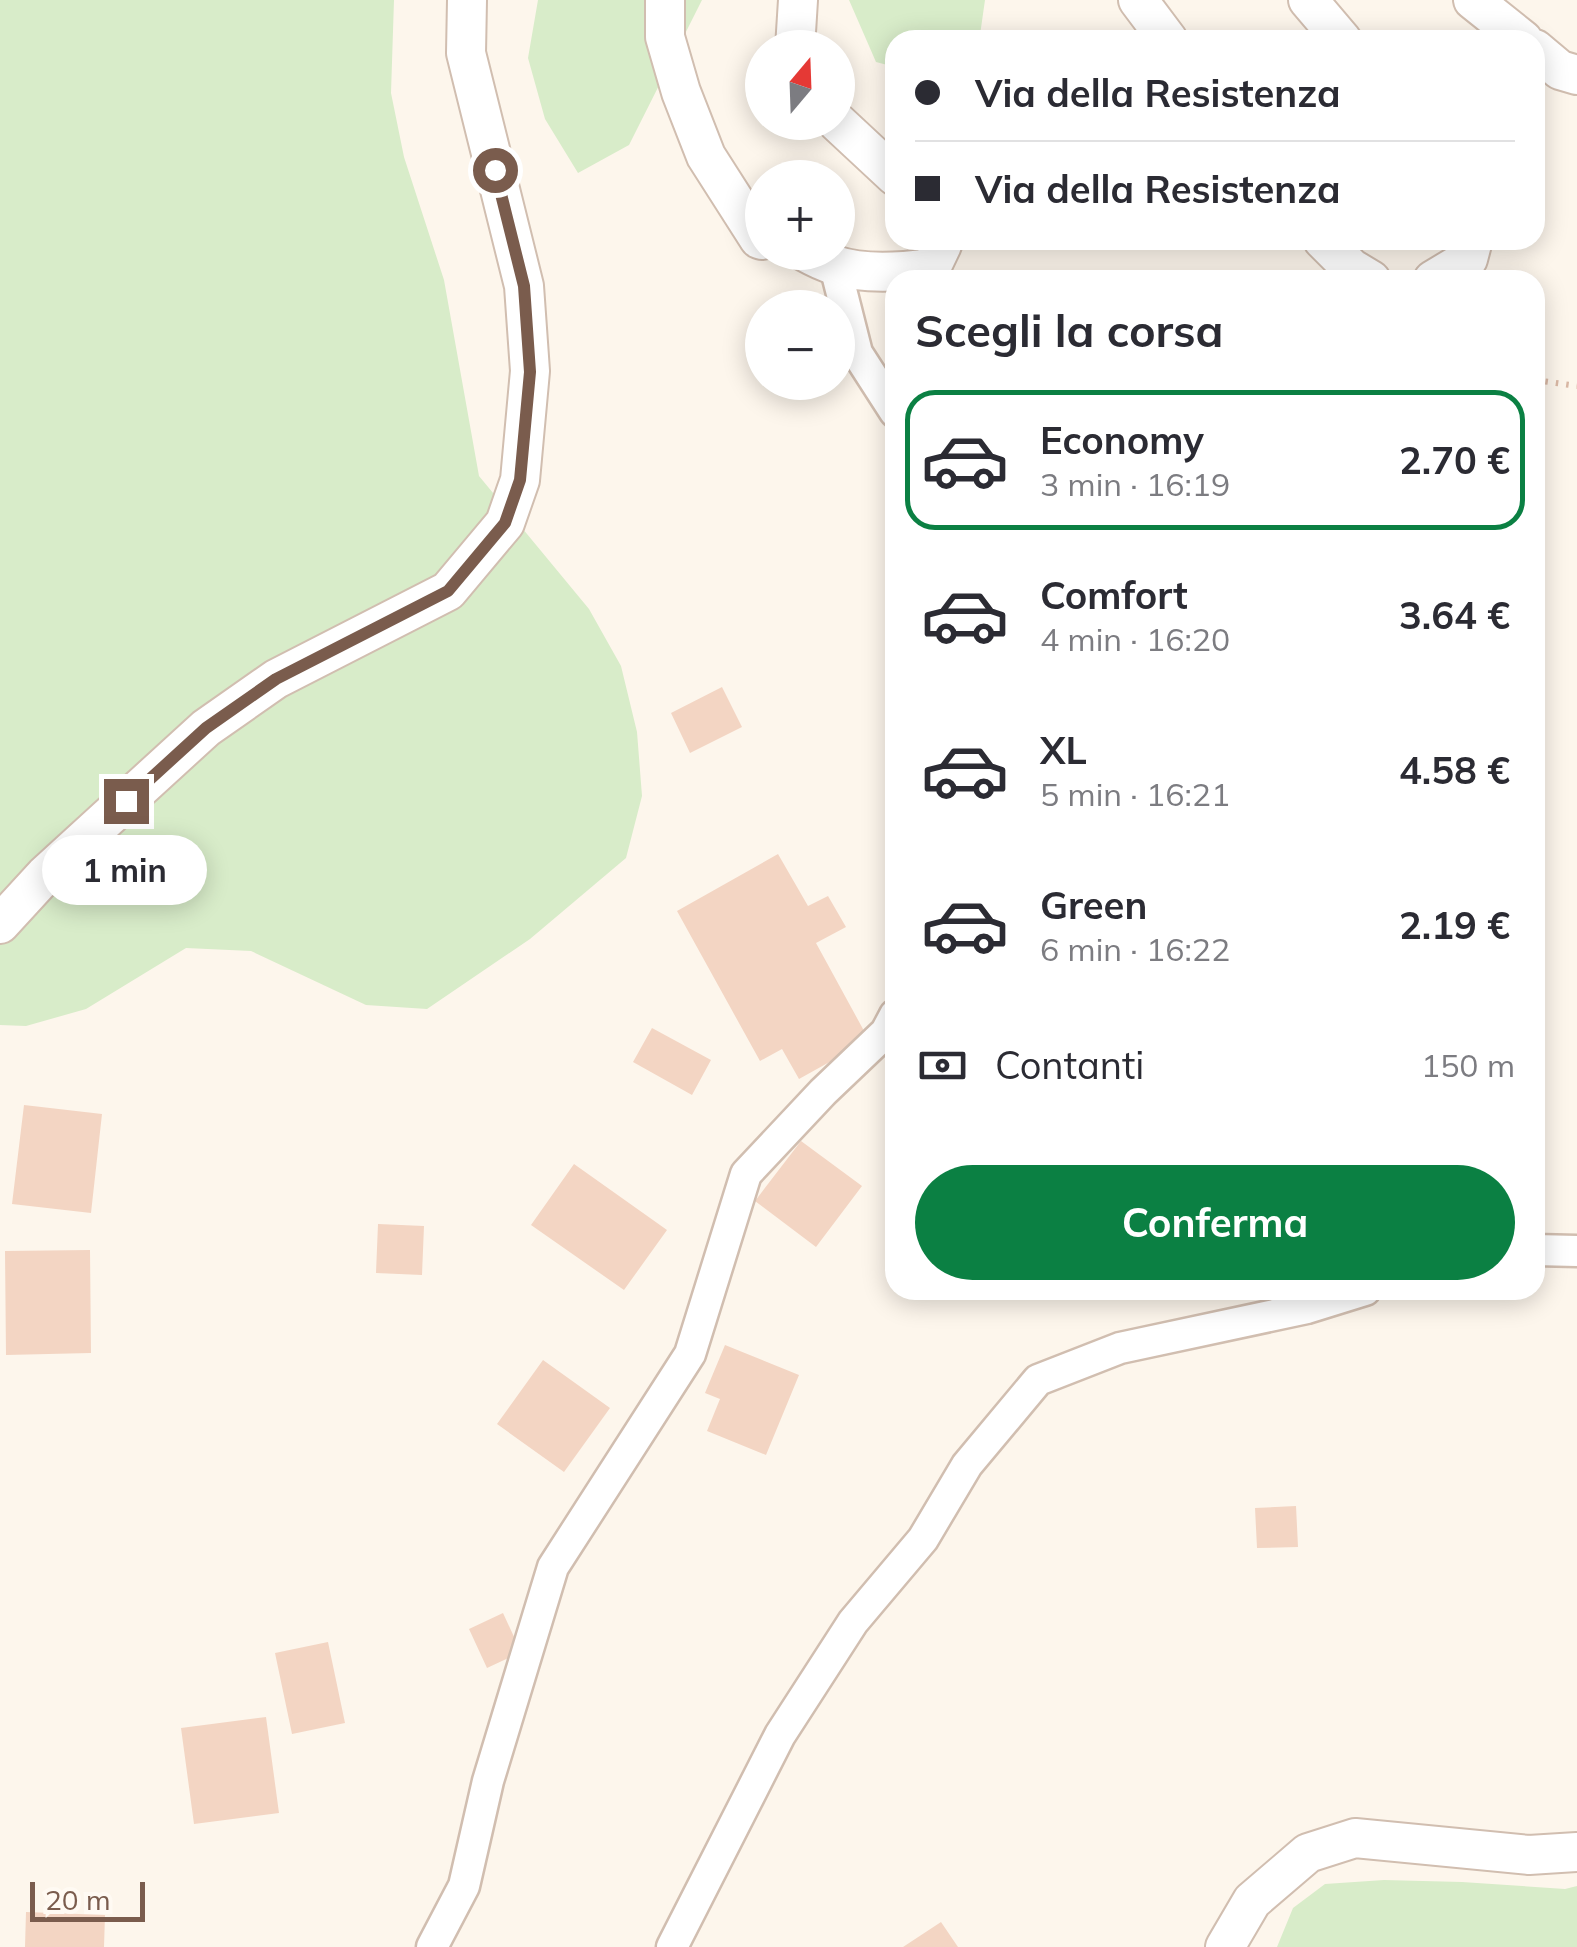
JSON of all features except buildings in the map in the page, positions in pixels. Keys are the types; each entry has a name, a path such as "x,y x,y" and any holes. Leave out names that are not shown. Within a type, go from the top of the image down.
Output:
{"street":[{"path":"0,924 45,875 206,728 276,679 448,591 505,523 520,480 530,372 524,286 466,53 468,0"},
{"path":"665,0 665,36 681,92 706,156 745,218"},
{"path":"796,30 798,0"},
{"path":"1138,0 1160,30"},
{"path":"1308,0 1334,30"},
{"path":"1473,0 1510,30"},
{"path":"1545,58 1560,70 1577,75"},
{"path":"855,139 885,167"},
{"path":"916,270 931,268 939,250"},
{"path":"1333,250 1354,270"},
{"path":"1450,270 1468,259 1470,250"},
{"path":"855,265 888,270"},
{"path":"824,270 856,353 885,397"},
{"path":"432,1947 464,1886 488,1781 553,1567 690,1354 746,1174 885,1033"},
{"path":"1545,1250 1577,1251"},
{"path":"672,1947 780,1735 853,1622 923,1539 967,1465 1038,1380 1120,1348 1332,1300"},
{"path":"1225,1947 1252,1900 1308,1853 1355,1838 1529,1855 1577,1852"}],"path":[{"path":"1545,381 1577,386"}],"green space":[{"path":"0,0 394,0 391,93 404,157 444,280 479,476 589,609 621,666 637,732 642,796 626,858 530,939 427,1009 366,1005 251,951 186,948 86,1009 26,1026 0,1025"},
{"path":"538,0 702,0 629,145 578,173 545,119 528,58"},
{"path":"849,0 985,0 981,30 885,30 885,64 876,62"},
{"path":"1384,1880 1565,1889 1577,1886 1577,1947 1277,1947 1293,1908 1325,1884"}],"route":[{"path":"126,801 206,728 276,679 448,591 505,523 520,480 530,372 524,286 495,170"}]}
